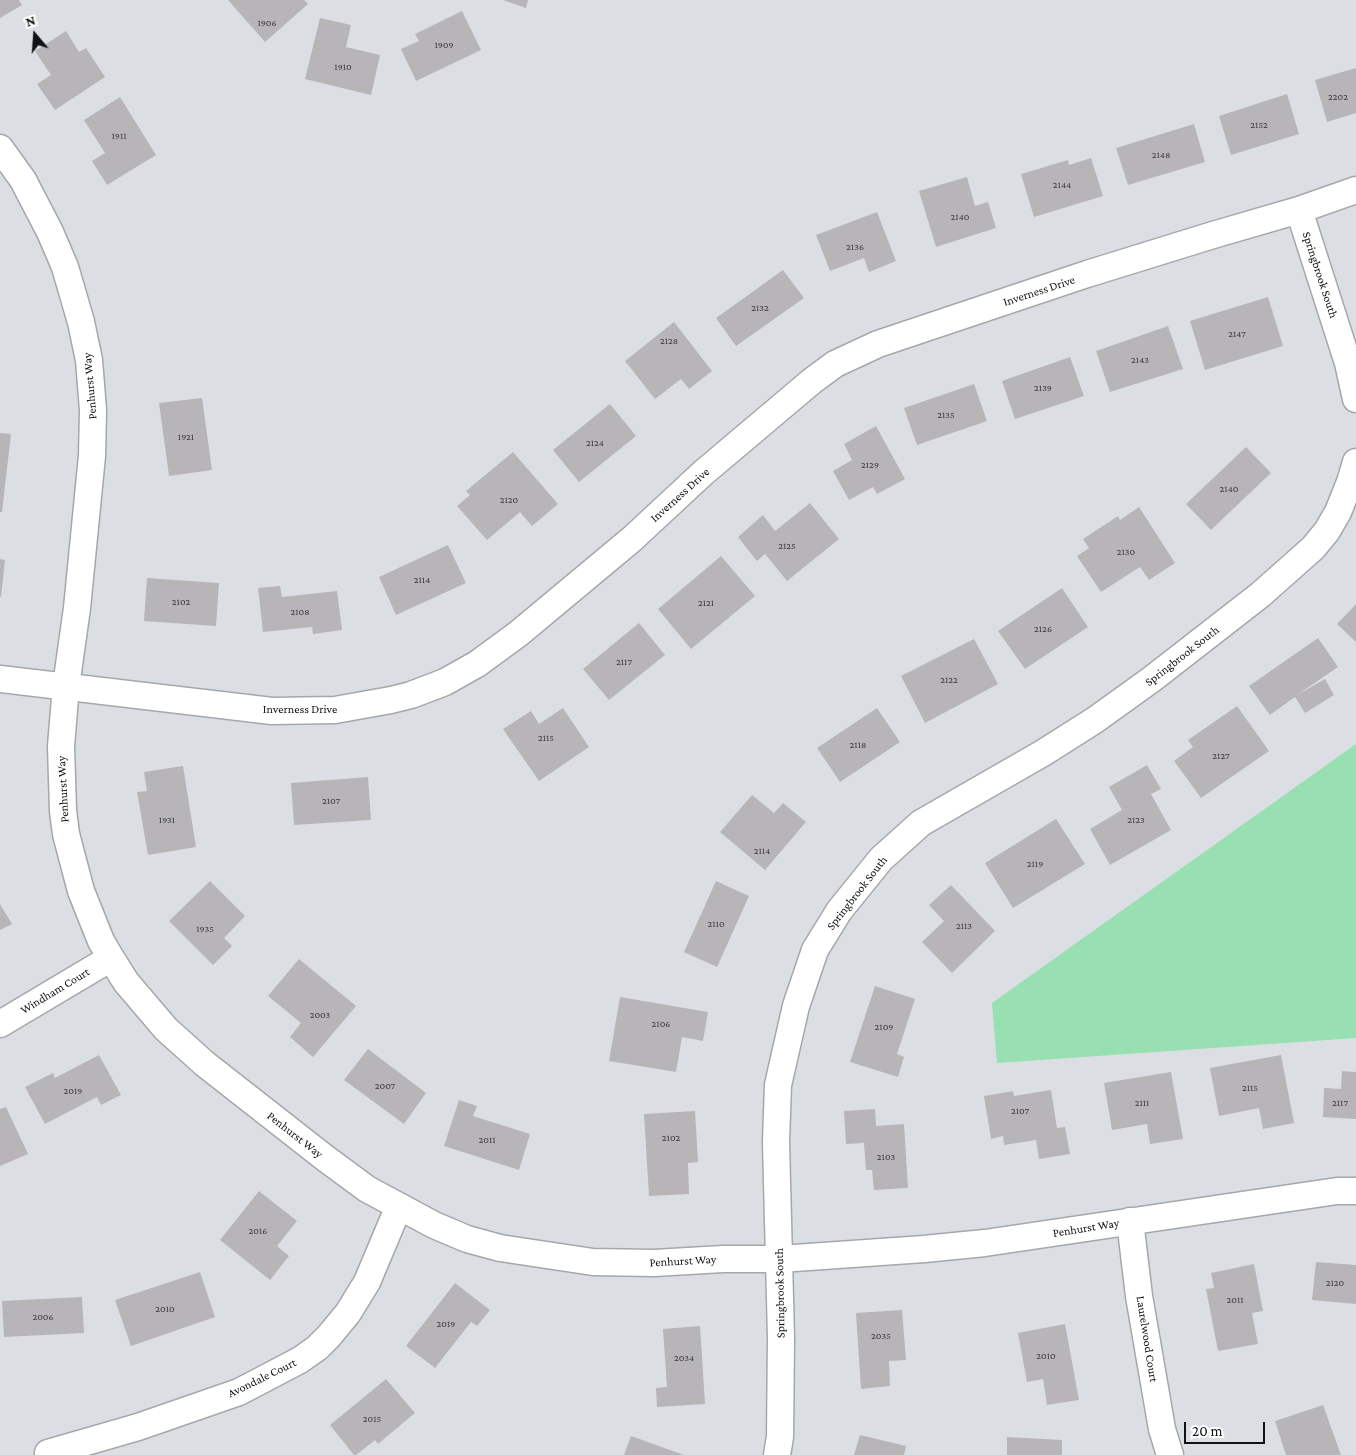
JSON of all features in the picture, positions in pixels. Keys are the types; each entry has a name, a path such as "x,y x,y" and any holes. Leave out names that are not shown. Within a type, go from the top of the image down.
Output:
{"street":[{"name":"Penhurst Way","path":"0,148 23,180 50,232 65,267 81,322 89,360 93,410 92,456 61,746 63,811 66,834 81,891 101,942 126,982 166,1029 205,1064 332,1163 368,1189 434,1226 467,1240 500,1248 593,1262 654,1263 723,1259 780,1259 924,1249 985,1243 1337,1191 1356,1191"},
{"name":"Inverness Drive","path":"0,678 272,711 335,710 411,695 445,682 477,664 518,634 632,539 703,473 812,381 835,364 878,344 1069,280 1300,210 1356,190"},
{"name":"Springbrook South","path":"1300,210 1348,363 1356,399"},
{"name":"Springbrook South","path":"777,1455 780,1436 781,1348 776,1142 778,1085 796,1006 815,950 839,911 881,859 921,824 1043,754 1095,720 1260,596 1313,548 1327,530 1338,512 1356,462"},
{"name":"Windham Court","path":"0,1024 111,958"},
{"name":"Avondale Court","path":"48,1453 138,1427 238,1392 300,1360 317,1348 348,1313 367,1282 398,1206"},
{"name":"Laurelwood Court","path":"1130,1221 1162,1430 1170,1455"}],"green space":[{"path":"1356,744 1356,1038 997,1063 992,1003"}],"building":[{"path":"0,0 19,0 22,5 0,18"},
{"path":"228,0 304,0 308,4 265,42"},
{"path":"503,0 528,0 526,8"},
{"path":"462,11 481,50 416,81 401,49 419,41 415,34"},
{"path":"320,18 351,25 346,47 380,55 371,95 305,79"},
{"path":"66,31 79,52 86,48 105,77 55,110 37,84 51,75 35,51"},
{"path":"1356,68 1356,113 1327,122 1315,80"},
{"path":"1287,94 1299,134 1231,155 1219,116"},
{"path":"120,97 156,155 107,185 92,161 105,153 84,120"},
{"path":"1194,124 1205,162 1128,185 1116,148"},
{"path":"1091,158 1103,196 1034,217 1021,174 1068,160 1069,165"},
{"path":"967,177 975,206 988,202 996,228 936,247 919,191"},
{"path":"877,212 896,261 869,272 864,258 830,271 816,235"},
{"path":"783,270 804,298 736,346 716,318"},
{"path":"1268,297 1283,346 1205,370 1190,321"},
{"path":"674,322 712,371 689,389 681,379 655,399 625,361"},
{"path":"1168,326 1183,369 1110,392 1096,351"},
{"path":"1070,357 1084,396 1015,419 1002,381"},
{"path":"974,384 987,421 917,445 904,408"},
{"path":"202,398 212,470 169,476 159,403"},
{"path":"610,404 636,436 579,482 553,450"},
{"path":"876,426 905,479 877,494 873,487 849,500 833,471 852,460 844,444"},
{"path":"0,433 11,434 2,512 0,512"},
{"path":"1246,447 1271,473 1211,530 1186,504"},
{"path":"513,452 558,504 532,526 520,512 487,540 457,506 470,495 466,491"},
{"path":"810,503 839,539 787,581 765,554 757,561 738,537 763,515 775,531"},
{"path":"1139,507 1175,563 1149,580 1140,567 1101,592 1077,556 1089,548 1083,539 1118,516 1120,520"},
{"path":"448,545 466,583 396,615 379,577"},
{"path":"721,556 755,596 691,649 658,609"},
{"path":"0,559 5,560 1,597 0,597"},
{"path":"147,578 219,583 216,626 144,621"},
{"path":"280,586 282,597 337,591 342,630 313,634 312,627 263,632 258,588"},
{"path":"1062,588 1088,627 1025,669 998,631"},
{"path":"1356,604 1356,642 1337,624"},
{"path":"639,623 665,655 609,700 583,669"},
{"path":"1318,638 1338,667 1297,695 1325,679 1334,695 1305,713 1295,697 1270,715 1249,686"},
{"path":"974,639 998,684 925,723 901,676"},
{"path":"1237,706 1269,751 1201,798 1174,761 1193,747 1188,740"},
{"path":"563,708 589,747 539,781 503,729 531,711 539,724"},
{"path":"877,708 900,742 840,782 817,748"},
{"path":"1147,765 1161,789 1151,794 1171,830 1110,865 1090,829 1122,810 1109,787"},
{"path":"183,766 196,847 148,855 137,792 147,791 144,772"},
{"path":"368,777 371,820 294,825 291,783"},
{"path":"752,795 774,813 783,803 806,822 765,870 720,832"},
{"path":"1056,819 1085,864 1013,908 985,863"},
{"path":"210,881 245,916 224,938 232,946 213,965 169,921"},
{"path":"716,881 749,896 717,967 684,952"},
{"path":"951,885 995,931 952,973 922,942 944,921 929,905"},
{"path":"0,904 12,924 0,930"},
{"path":"299,959 356,1006 313,1057 290,1037 301,1023 268,996"},
{"path":"875,986 915,999 897,1054 904,1057 898,1077 850,1062"},
{"path":"620,997 708,1012 703,1041 682,1037 676,1072 609,1061"},
{"path":"368,1049 426,1093 404,1124 344,1080"},
{"path":"99,1055 121,1095 101,1105 97,1097 45,1124 25,1087 53,1073 55,1078"},
{"path":"1281,1055 1294,1123 1263,1129 1259,1108 1219,1116 1210,1068"},
{"path":"1342,1071 1356,1072 1356,1119 1323,1117 1324,1088 1341,1089"},
{"path":"1171,1072 1183,1139 1150,1144 1147,1124 1112,1130 1104,1083"},
{"path":"1051,1090 1057,1128 1065,1127 1070,1154 1039,1159 1036,1140 1004,1145 1003,1136 991,1139 984,1096 1013,1091 1014,1096"},
{"path":"459,1100 477,1106 473,1116 530,1134 519,1170 444,1146"},
{"path":"6,1107 28,1154 0,1166 0,1109"},
{"path":"875,1109 876,1126 904,1124 908,1188 874,1190 872,1170 866,1170 864,1143 846,1144 844,1111"},
{"path":"695,1111 698,1162 688,1163 689,1194 649,1196 644,1114"},
{"path":"259,1191 297,1221 277,1246 289,1256 270,1280 220,1240"},
{"path":"1316,1262 1356,1265 1356,1304 1312,1300"},
{"path":"1254,1264 1263,1311 1252,1313 1258,1344 1218,1351 1206,1289 1214,1288 1211,1273"},
{"path":"200,1272 215,1317 131,1346 115,1300"},
{"path":"455,1283 490,1310 477,1326 471,1322 435,1368 406,1346"},
{"path":"82,1297 84,1333 4,1337 2,1301"},
{"path":"902,1310 906,1360 889,1361 890,1386 861,1389 856,1313"},
{"path":"1065,1324 1079,1400 1047,1405 1043,1379 1027,1382 1018,1333"},
{"path":"700,1326 705,1404 657,1407 656,1388 667,1387 663,1329"},
{"path":"386,1379 415,1413 378,1444 375,1440 354,1455 330,1425"},
{"path":"1323,1405 1341,1455 1286,1455 1275,1421"},
{"path":"860,1435 906,1446 904,1455 854,1455"},
{"path":"631,1436 684,1455 624,1455"},
{"path":"1007,1437 1062,1440 1062,1455 1007,1455"}]}
